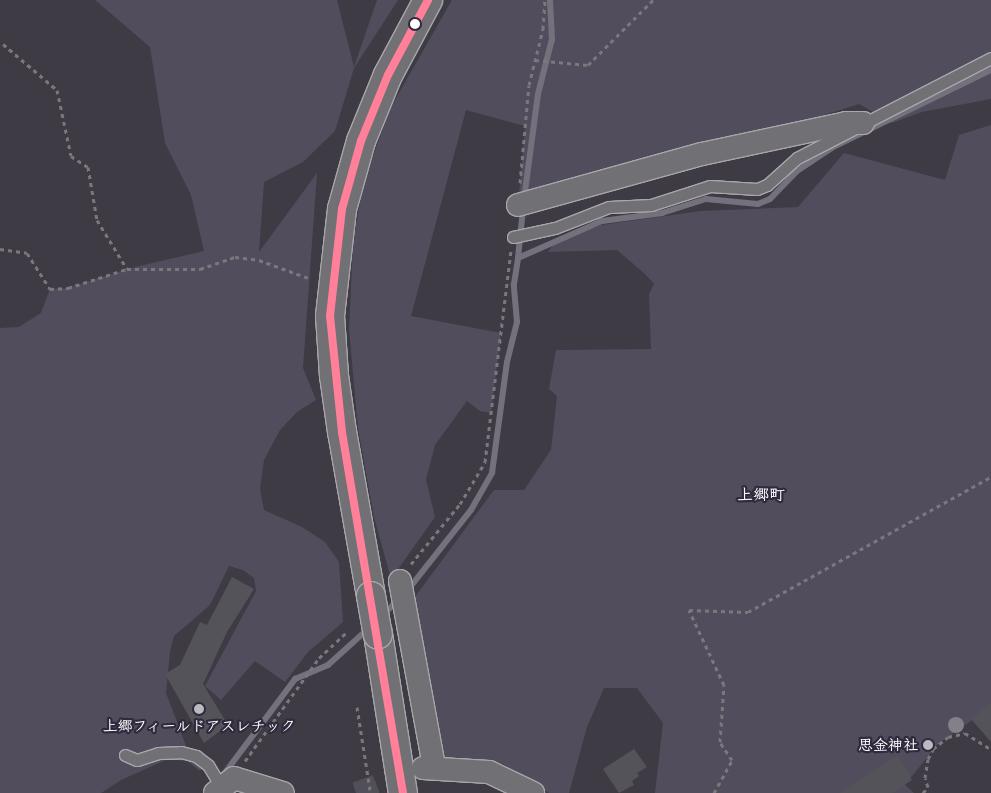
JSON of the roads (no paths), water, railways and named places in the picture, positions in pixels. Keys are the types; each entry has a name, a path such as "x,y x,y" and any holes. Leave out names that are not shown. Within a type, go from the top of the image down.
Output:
{"street":[{"path":"403,793 334,376 330,316 342,209 361,142 388,75 428,0"},
{"path":"524,203 702,154 846,123 863,123"},
{"path":"400,581 428,767 489,772 533,793"},
{"path":"222,785 283,793"}],"lane":[{"path":"514,236 527,236 609,207 651,205 710,186 757,189 767,185 797,158 991,58"},
{"path":"125,754 136,760 158,753 181,752 196,756 208,766 222,785"}],"waterway":[{"path":"524,199 538,94 552,39 550,0"},
{"path":"407,591 471,510 492,473 507,362 517,322 514,284 518,258 602,221 662,213 706,199 758,204 770,199 797,171 833,147 991,70"},
{"path":"518,258 523,209"},
{"path":"382,616 398,600"},
{"path":"224,774 295,679 328,665 369,628"}],"tunnel":[{"path":"356,793 416,771"}],"place":[{"name":"上郷フィールドアスレチック","path":"199,709"},
{"name":"思金神社","path":"928,745"}],"district":[{"name":"上郷町","path":"761,494"}]}
